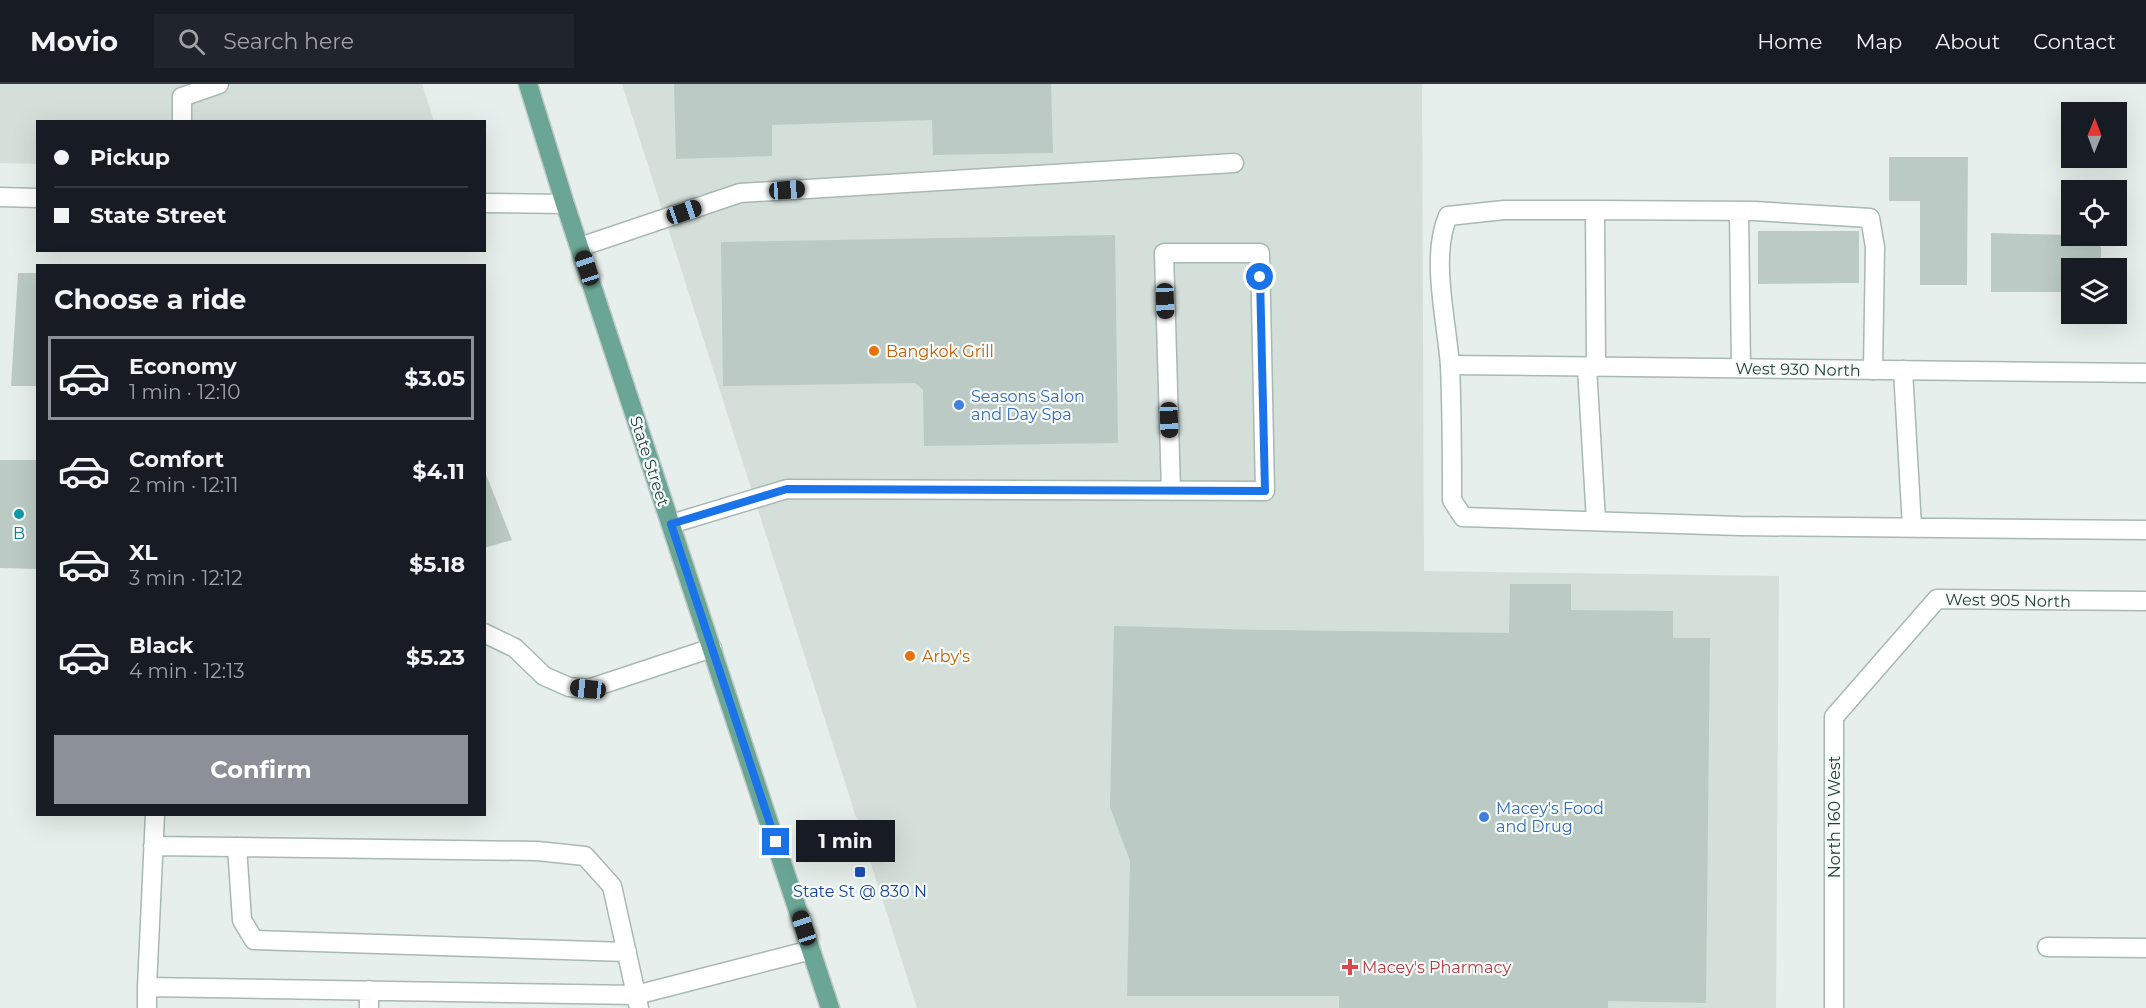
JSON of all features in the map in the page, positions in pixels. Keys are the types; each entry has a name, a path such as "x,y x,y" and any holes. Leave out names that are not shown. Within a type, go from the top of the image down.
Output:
{"main road":[{"name":"State Street","path":"528,84 565,204 830,1008"}],"street":[{"path":"182,120 179,90 219,84"},
{"path":"580,247 740,193 1234,162"},
{"path":"0,197 36,198"},
{"path":"486,203 565,204"},
{"path":"1873,370 1875,248 1870,218 1739,211 1504,210 1448,216 1441,232 1441,295 1450,365 1452,500 1464,517 1740,526 2146,530"},
{"path":"1594,210 1592,367 1596,521"},
{"path":"1739,211 1741,368"},
{"path":"671,524 787,489 1171,491 1265,491 1260,253 1164,253 1171,491"},
{"name":"West 930 North","path":"1450,365 2146,373"},
{"path":"1903,370 1912,527"},
{"name":"West 905 North","path":"1894,649 1937,599 2146,601"},
{"path":"486,634 515,648 544,676 569,687 588,689 711,648"},
{"name":"North 160 West","path":"1834,1008 1834,717 1894,649"},
{"path":"147,1008 155,816"},
{"path":"153,846 537,851 585,856 612,886 638,1001"},
{"path":"237,847 242,920 254,940 627,952"},
{"path":"2047,947 2146,948"},
{"path":"147,987 369,999 638,1001 811,950"}],"shaded area":[{"path":"0,84 422,84 434,120 36,120 36,164 0,163"},
{"path":"622,84 1422,84 1424,571 1779,576 1776,1008 917,1008"}],"building":[{"path":"674,84 1051,84 1053,153 933,155 932,120 772,125 772,156 676,159"},
{"path":"1889,157 1968,157 1967,285 1920,285 1920,201 1889,201"},
{"path":"1758,231 1859,231 1859,283 1758,284"},
{"path":"1991,233 2061,235 2061,246 2101,246 2101,258 2061,258 2061,292 1991,292"},
{"path":"1115,235 1118,443 924,446 923,390 915,383 723,386 721,242"},
{"path":"18,273 36,273 36,386 11,386"},
{"name":"B","path":"0,460 36,460 36,569 0,568"},
{"path":"486,474 512,540 486,547"},
{"name":"Macey's Food and Drug","path":"1510,584 1571,584 1571,610 1673,611 1673,638 1710,638 1706,1003 1608,1001 1608,1008 1339,1008 1339,996 1127,996 1130,861 1110,807 1114,626 1509,633"}],"place":[{"name":"Bangkok Grill","path":"874,351"},
{"name":"Seasons Salon and Day Spa","path":"959,405"},
{"name":"B","path":"19,514"},
{"name":"Arby's","path":"910,656"},
{"name":"Macey's Food and Drug","path":"1484,817"},
{"name":"State St @ 830 N","path":"860,872"},
{"name":"Macey's Pharmacy","path":"1350,967"}],"route":[{"path":"776,842 671,524 787,489 1265,491 1260,277"}]}
